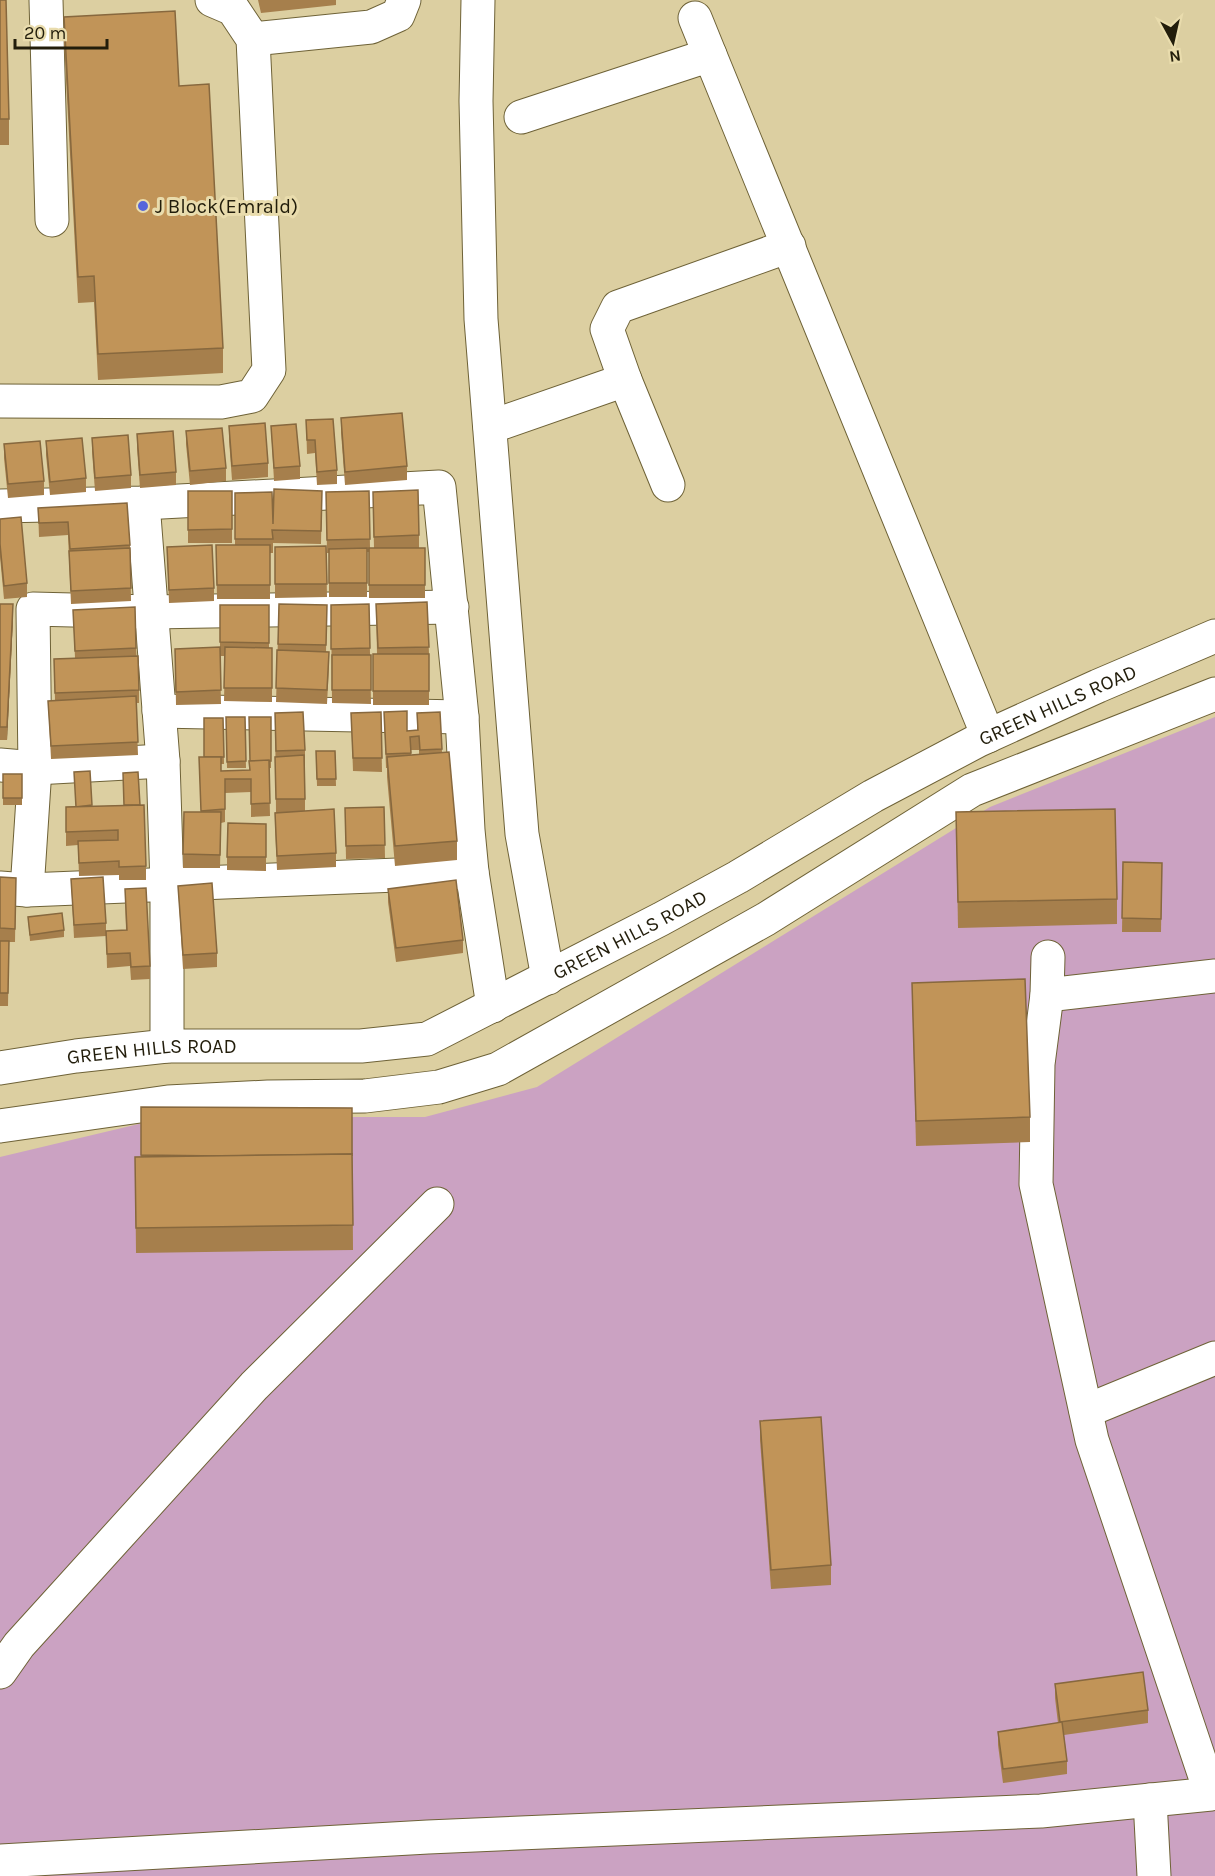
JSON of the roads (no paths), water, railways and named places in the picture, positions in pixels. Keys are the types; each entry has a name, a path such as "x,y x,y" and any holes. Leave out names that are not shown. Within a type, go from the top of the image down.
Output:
{"street":[{"path":"46,0 52,220"},
{"path":"0,401 221,402 252,396 269,370 253,39 233,9 212,0"},
{"path":"253,39 371,27 398,15 404,0"},
{"path":"478,0 476,101 481,319 522,834 548,978"},
{"path":"695,18 988,736"},
{"path":"521,117 710,55"},
{"path":"668,484 625,380 608,329 618,307 789,246"},
{"path":"490,427 625,380"},
{"path":"0,506 143,503 439,488 462,717 472,872 493,1006"},
{"path":"143,503 163,760 167,885 167,1046"},
{"path":"0,610 151,612 452,607"},
{"path":"33,609 35,768 14,889 472,872"},
{"name":"GREEN HILLS ROAD","path":"0,1068 76,1056 167,1046 361,1046 427,1039 548,978 738,876 873,796 988,736 1215,636"},
{"path":"0,1126 168,1102 268,1097 365,1096 439,1087 498,1069 766,919 972,790 1215,694"},
{"path":"159,711 462,717"},
{"path":"0,765 35,768 163,760"},
{"path":"738,876 766,919"},
{"path":"0,1861 428,1837 1041,1811 1150,1800 1213,1799 1095,1451 1036,1184 1038,1064 1047,995 1048,957"},
{"path":"1047,995 1215,976"},
{"path":"0,1672 19,1645 254,1386 437,1204"},
{"path":"1086,1411 1215,1358"},
{"path":"1150,1800 1154,1876"}],"place":[{"name":"J Block(Emrald)","path":"143,206"}]}
